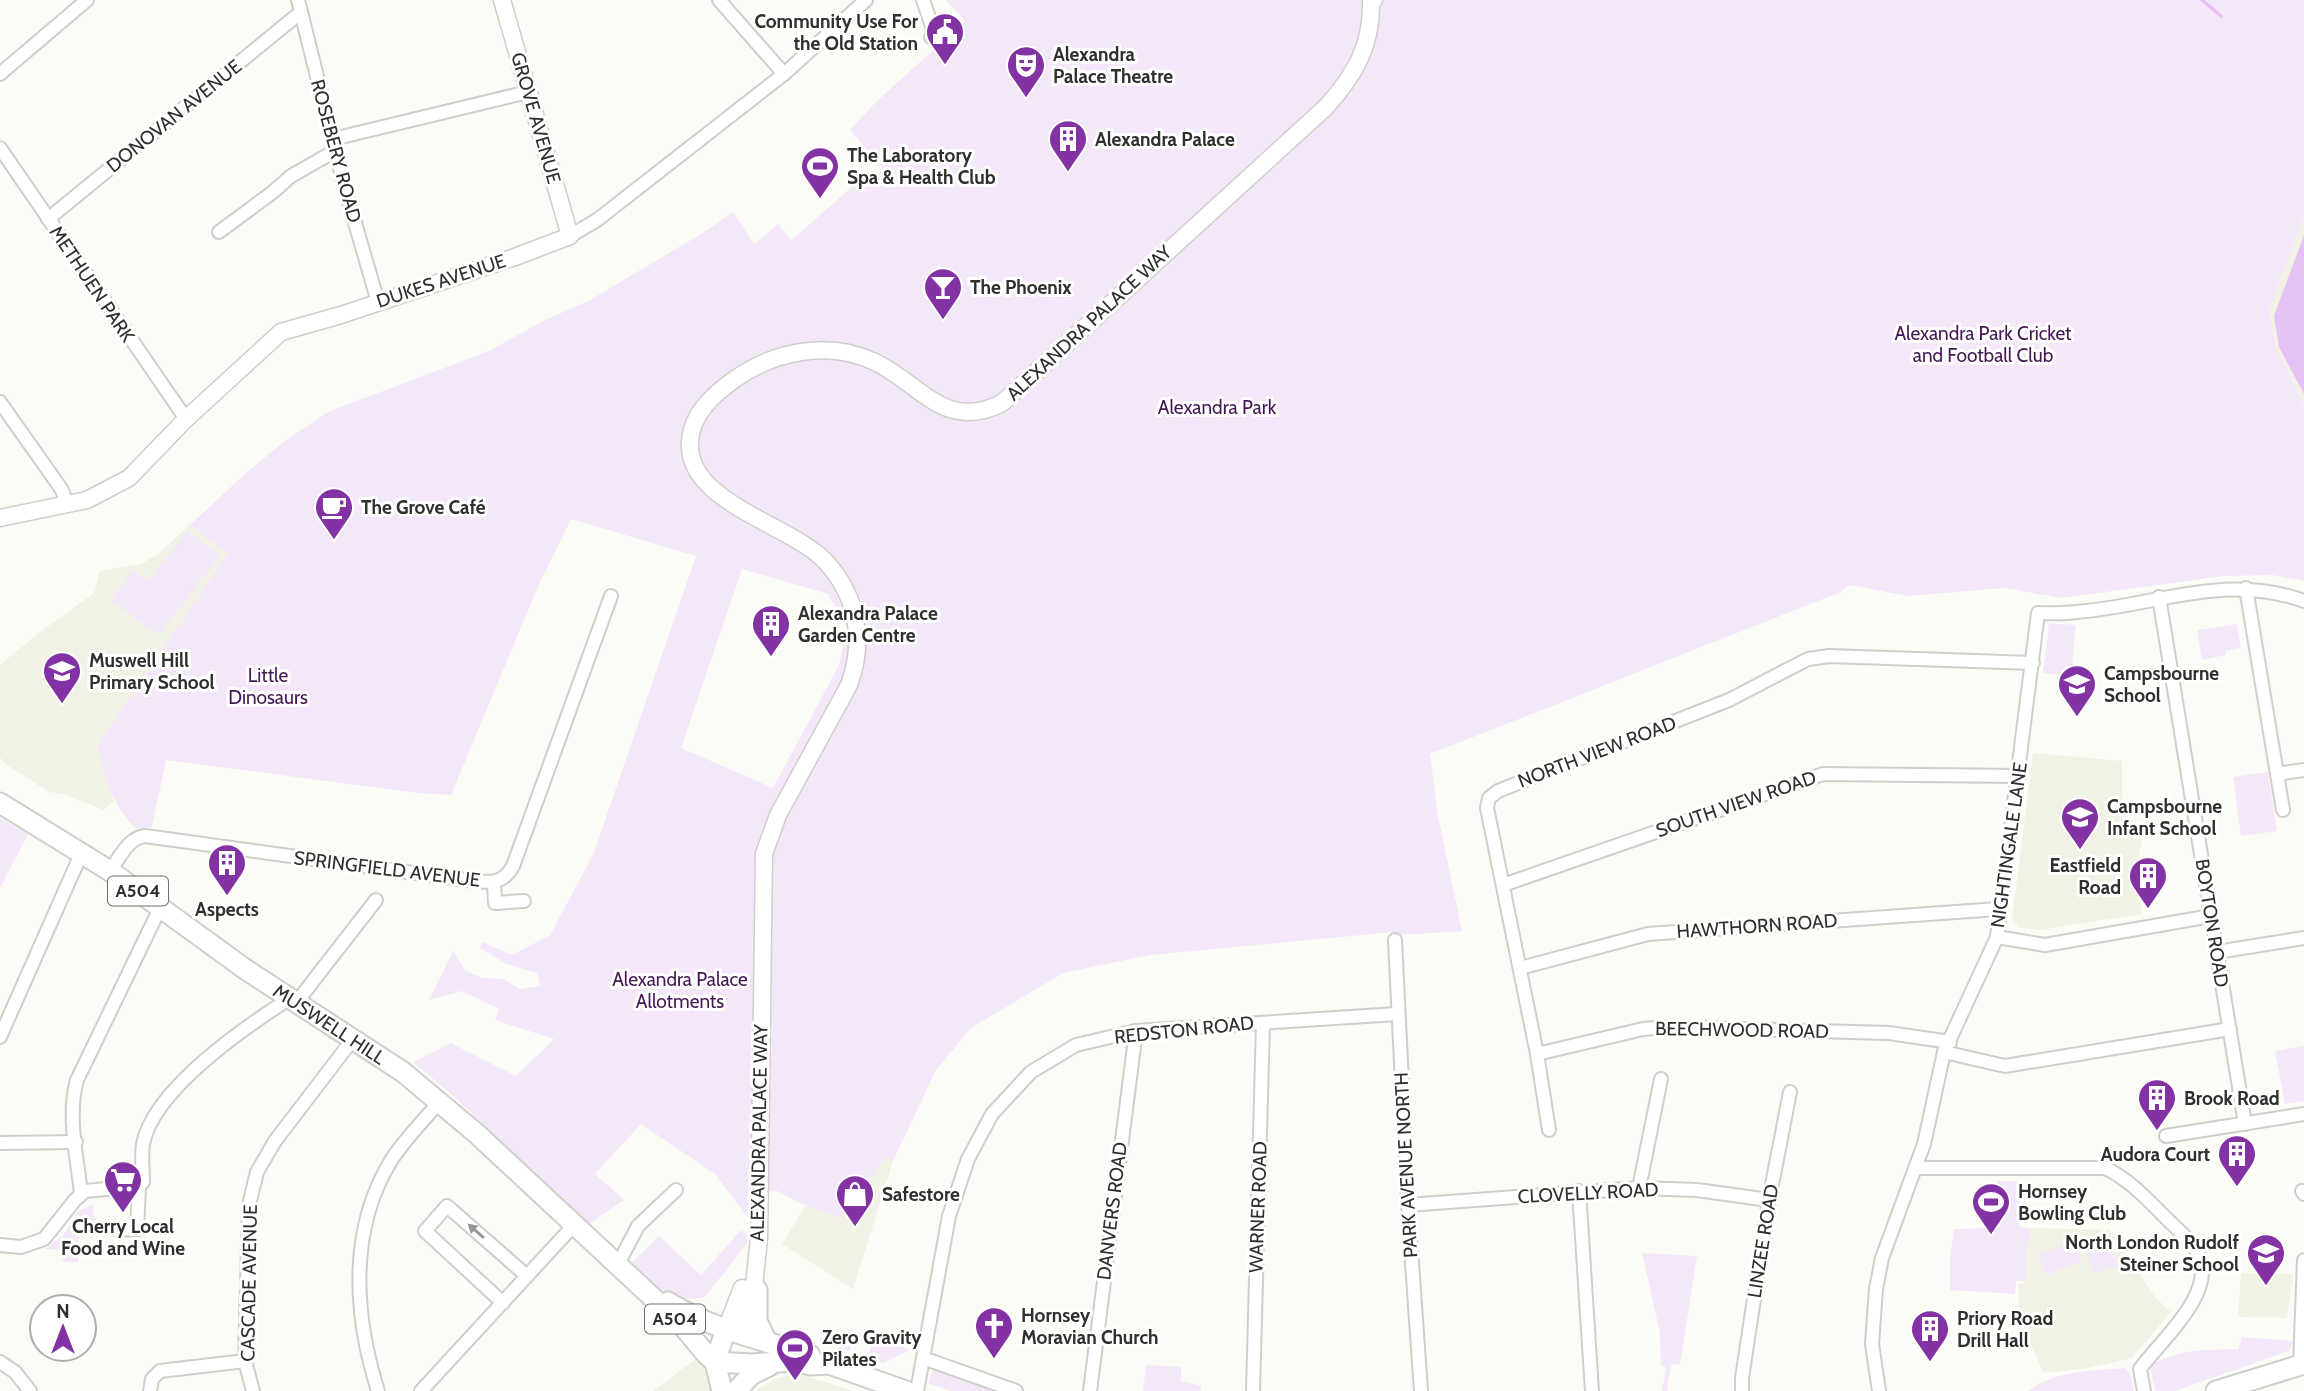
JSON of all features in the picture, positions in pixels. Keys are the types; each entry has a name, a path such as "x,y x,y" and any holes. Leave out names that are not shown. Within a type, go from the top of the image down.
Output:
{"main road":[{"name":"MUSWELL HILL","path":"0,803 82,852 293,1001 403,1072 440,1101 681,1324 727,1348 767,1342 812,1355 829,1364"},
{"name":"MUSWELL HILL","path":"632,1279 685,1312 727,1348"},
{"path":"754,1286 757,1290 757,1321 767,1342"},
{"path":"722,1391 727,1348"},
{"path":"727,1348 734,1391"},
{"name":"A504","path":"727,1348 752,1364 783,1361 829,1364 906,1391"},
{"path":"734,1391 751,1375 783,1361"},
{"path":"2229,1389 2302,1365"}],"street":[{"path":"2,68 88,0"},
{"name":"GROVE AVENUE","path":"502,0 570,236"},
{"path":"719,0 784,74"},
{"name":"DUKES AVENUE","path":"0,518 87,500 129,478 186,419 281,331 526,253 570,236 597,220 784,74 866,0"},
{"path":"923,0 934,32 931,37"},
{"name":"ALEXANDRA PALACE WAY","path":"727,1348 754,1286 761,1209 764,854 772,827 849,685 857,661 859,635 848,596 826,561 723,496 699,475 690,449 690,439 697,417 713,396 754,366 789,354 821,350 840,352 875,362 940,407 956,412 990,409 1002,403 1332,99 1360,62 1369,34 1371,2 1374,0"},
{"name":"ROSEBERY ROAD","path":"299,6 377,302"},
{"name":"DONOVAN AVENUE","path":"48,219 299,6"},
{"path":"219,232 334,145 527,92"},
{"name":"METHUEN PARK","path":"0,148 186,419"},
{"path":"0,402 62,490 68,505"},
{"path":"2159,597 2211,589 2246,588 2280,593 2304,601"},
{"path":"2246,588 2283,810"},
{"name":"SPRINGFIELD AVENUE","path":"110,871 130,842 145,836 494,883 507,876 513,866 611,596"},
{"name":"NIGHTINGALE LANE","path":"1879,1391 1872,1344 1876,1289 1882,1258 1924,1144 1947,1047 1997,937 1998,909 2038,613 2084,611 2159,597"},
{"name":"BOYTON ROAD","path":"2159,597 2245,1124"},
{"name":"NORTH VIEW ROAD","path":"1549,1130 1537,1054 1487,808 1489,799 1498,791 1729,700 1808,659 1829,656 2033,663"},
{"path":"2277,774 2304,770"},
{"name":"SOUTH VIEW ROAD","path":"1503,885 1823,774 2018,776"},
{"path":"0,1037 82,852"},
{"path":"494,883 495,903 524,901"},
{"path":"108,1228 137,1230 139,1186 143,1182 143,1144 152,1119 170,1095 231,1038 293,1001 376,900"},
{"path":"81,1193 74,1102 77,1080 160,908"},
{"name":"HAWTHORN ROAD","path":"1520,968 1648,934 1998,909"},
{"path":"1997,937 2045,944 2211,916"},
{"path":"2217,952 2304,938"},
{"name":"PARK AVENUE NORTH","path":"1395,940 1408,1205 1421,1391"},
{"name":"REDSTON ROAD","path":"917,1391 949,1216 968,1159 992,1114 1031,1072 1076,1045 1136,1031 1397,1014"},
{"name":"WARNER ROAD","path":"1252,1391 1263,1023"},
{"name":"BEECHWOOD ROAD","path":"1537,1054 1643,1029 1668,1027 1889,1033 1947,1047"},
{"path":"1947,1047 2005,1066 2230,1029"},
{"name":"DANVERS ROAD","path":"1090,1391 1136,1031"},
{"name":"CASCADE AVENUE","path":"253,1391 245,1361 249,1205 257,1172 275,1141 353,1039"},
{"path":"1639,1188 1661,1079"},
{"name":"LINZEE ROAD","path":"1742,1391 1769,1200 1790,1092"},
{"path":"378,1391 366,1355 358,1295 362,1233 374,1193 393,1158 440,1101"},
{"path":"2166,1136 2304,1114"},
{"path":"0,1143 76,1142"},
{"path":"1916,1168 2105,1168 2118,1174 2154,1205 2191,1242 2198,1253 2203,1271 2200,1289 2188,1311 2140,1369 2144,1391"},
{"path":"0,1245 21,1247 44,1239 81,1193 139,1186"},
{"name":"CLOVELLY ROAD","path":"1408,1205 1639,1188 1697,1190 1769,1200"},
{"path":"617,1266 638,1227 676,1190"},
{"path":"1578,1191 1592,1391"},
{"path":"503,1303 425,1231 447,1206 527,1276"},
{"path":"421,1391 573,1225"},
{"path":"2302,1365 2304,1260"},
{"name":"ALEXANDRA PALACE WAY","path":"727,1348 748,1270 755,1261"},
{"path":"923,1358 1016,1391"},
{"path":"150,1391 152,1379 160,1371 245,1361"},
{"path":"0,1362 15,1372 30,1391"}],"shaded area":[{"path":"2304,217 2304,403 2276,349 2269,309"},
{"path":"2304,235 2304,394 2279,347 2274,316"},
{"name":"Muswell Hill Primary School","path":"190,525 229,552 97,746 114,801 104,810 64,794 49,792 4,763 0,757 0,665 94,593 100,571 141,564 158,554"},
{"name":"Campsbourne Infant School","path":"2033,753 2122,761 2122,833 2144,832 2135,872 2142,914 2040,930 2020,928 2012,920"},
{"path":"887,1156 893,1161 853,1289 782,1244 806,1205 841,1217"},
{"path":"2030,1228 2110,1230 2155,1297 2171,1312 2132,1358 2084,1369 2043,1373 2019,1317 2018,1284 2025,1283 2026,1247 2029,1243"},
{"name":"North London Rudolf Steiner School","path":"2241,1273 2293,1274 2287,1318 2238,1317"},
{"path":"700,1356 717,1391 653,1391"},
{"path":"793,1374 852,1391 756,1391 774,1379"}],"green space":[{"name":"Alexandra Park","path":"946,0 2304,0 2304,217 2269,309 2276,349 2304,404 2304,581 2272,575 2225,576 2061,598 2004,588 1908,596 1849,585 1841,592 1430,754 1438,816 1462,931 1401,935 1394,932 1150,955 1063,973 971,1028 936,1070 893,1161 887,1156 841,1218 802,1204 777,1191 753,1193 753,1221 715,1174 641,1124 595,1174 624,1200 589,1224 452,1095 413,1062 451,1043 516,1076 554,1039 495,1020 499,1009 462,991 429,1000 453,951 465,970 482,978 503,979 520,989 540,986 537,973 506,964 480,948 482,942 512,955 550,935 593,855 696,556 571,519 537,589 451,795 166,760 152,827 137,829 116,801 97,746 228,553 190,525 248,471 289,438 330,411 489,351 541,322 590,300 733,212 754,244 778,224 791,240 858,182 884,170 850,130 876,102 965,21","holes":["742,569 828,594 847,628 839,665 773,788 681,748"]},
{"path":"187,531 220,556 158,635 112,601 133,570 149,581"},
{"path":"2049,623 2076,625 2071,676 2043,673"},
{"path":"2237,624 2241,648 2225,651 2226,655 2202,660 2197,630"},
{"path":"2268,772 2277,831 2241,836 2233,777"},
{"path":"0,818 28,834 0,888"},
{"path":"2304,1046 2304,1101 2285,1104 2275,1051"},
{"name":"Hornsey Bowling Club","path":"1997,1181 2020,1181 2020,1227 2030,1228 2026,1247 2026,1281 2016,1281 2015,1294 1950,1290 1954,1229 1998,1228"},
{"path":"94,1204 93,1215 98,1222 79,1222 78,1262 63,1262 64,1250 45,1249 64,1234 78,1211"},
{"path":"741,1230 751,1238 705,1297 693,1299 673,1295 655,1286 630,1265 659,1236 701,1275"},
{"path":"2105,1236 2117,1265 2094,1273 2083,1245"},
{"path":"2073,1241 2082,1261 2046,1275 2037,1255"},
{"path":"1642,1253 1697,1256 1680,1365 1671,1364 1667,1391 1662,1391 1666,1367 1661,1366 1660,1333"},
{"path":"845,1328 910,1350 883,1363 868,1358 871,1347 854,1340 849,1351 838,1347"},
{"path":"2242,1337 2293,1341 2289,1351 2175,1391 2155,1391 2150,1366 2159,1360 2181,1353 2238,1349"},
{"path":"1146,1365 1181,1367 1181,1381 1201,1386 1201,1391 1143,1391"},
{"path":"934,1367 1005,1391 950,1391 928,1383"},
{"path":"2125,1368 2129,1371 2134,1391 2028,1391 2062,1375"}],"waterway":[{"path":"2202,0 2221,16"}],"place":[{"name":"Community Use For the Old Station","path":"945,66"},
{"name":"Alexandra Palace Theatre","path":"1026,99"},
{"name":"Alexandra Palace","path":"1068,173"},
{"name":"The Laboratory Spa & Health Club","path":"820,200"},
{"name":"The Phoenix","path":"943,321"},
{"name":"The Grove Café","path":"334,541"},
{"name":"Alexandra Palace Garden Centre","path":"771,658"},
{"name":"Muswell Hill Primary School","path":"62,705"},
{"name":"Campsbourne School","path":"2077,718"},
{"name":"Campsbourne Infant School","path":"2080,851"},
{"name":"Aspects","path":"227,897"},
{"name":"Eastfield Road","path":"2148,910"},
{"name":"Brook Road","path":"2157,1132"},
{"name":"Audora Court","path":"2237,1188"},
{"name":"Cherry Local Food and Wine","path":"123,1214"},
{"name":"Safestore","path":"855,1228"},
{"name":"Hornsey Bowling Club","path":"1991,1236"},
{"name":"North London Rudolf Steiner School","path":"2266,1287"},
{"name":"Hornsey Moravian Church","path":"994,1360"},
{"name":"Priory Road Drill Hall","path":"1930,1363"},
{"name":"Zero Gravity Pilates","path":"795,1382"}],"park label":[{"name":"Alexandra Park Cricket and Football Club","path":"1983,344"},
{"name":"Little Dinosaurs","path":"268,686"},
{"name":"Alexandra Palace Allotments","path":"680,990"}]}
